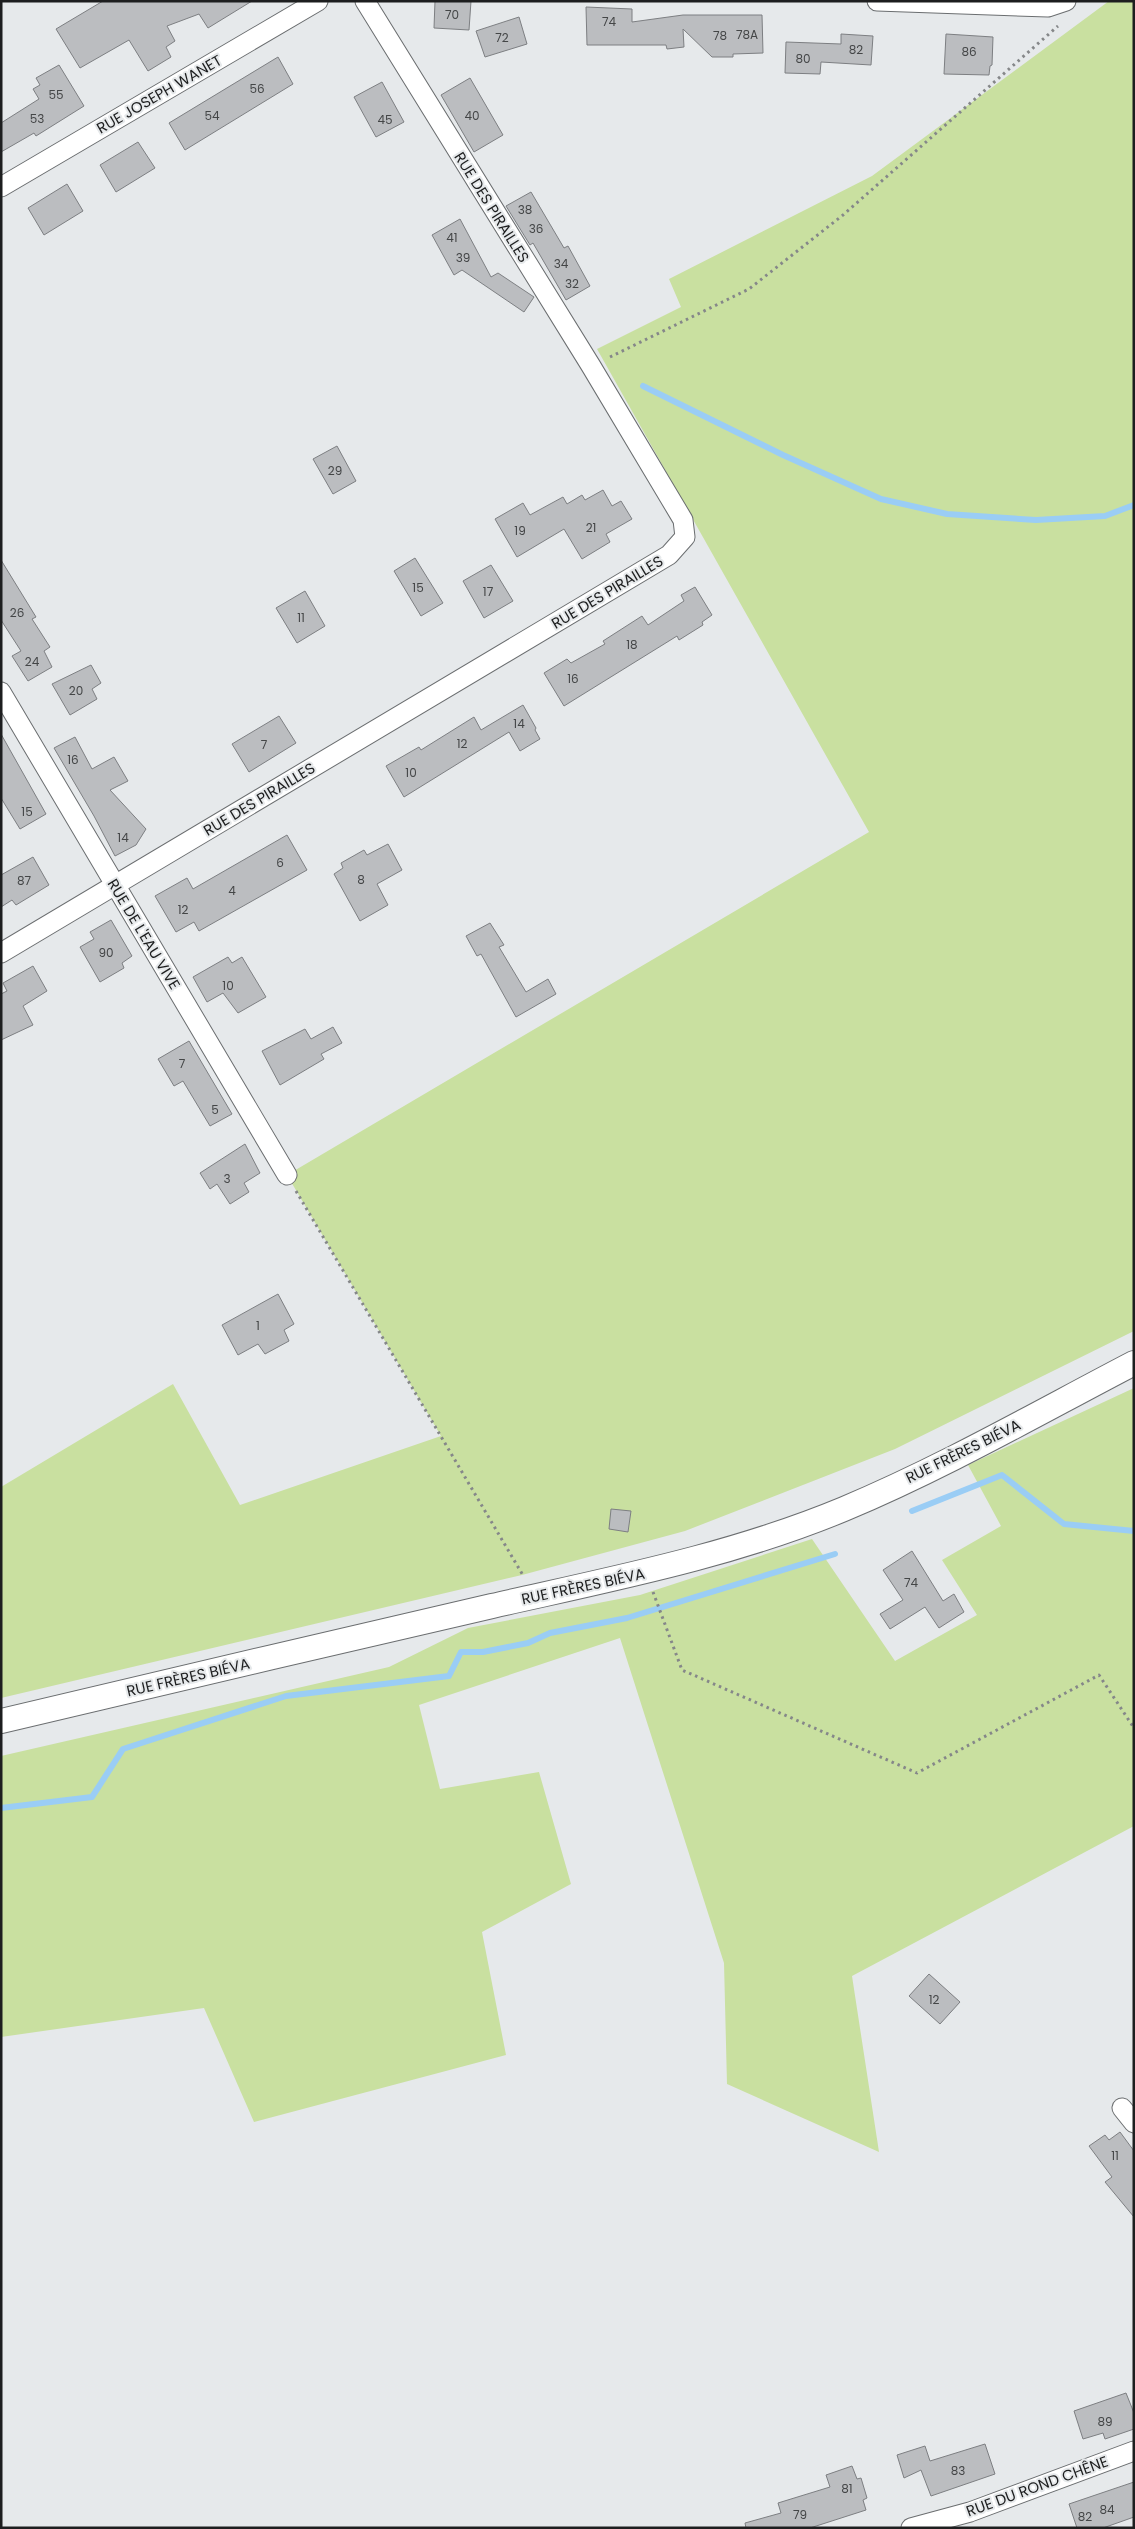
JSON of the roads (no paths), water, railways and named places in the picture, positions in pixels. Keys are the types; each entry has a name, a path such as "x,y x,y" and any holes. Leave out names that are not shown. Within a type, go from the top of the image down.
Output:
{"street":[{"name":"RUE JOSEPH WANET","path":"1,187 318,1"},
{"name":"RUE DES PIRAILLES","path":"1,953 669,555 685,537 683,520 591,366 365,1"},
{"path":"877,1 1048,7 1066,1"},
{"name":"RUE DE L'EAU VIVE","path":"1,692 287,1175"},
{"name":"RUE FRÈRES BIÉVA","path":"1,1720 535,1596 646,1573 765,1537 843,1509 958,1456 1134,1364"},
{"path":"1122,2108 1134,2123"},
{"name":"RUE DU ROND CHÊNE","path":"911,2528 970,2512 1134,2451"}],"waterway":[{"path":"643,386 783,455 881,499 947,514 1036,520 1105,516 1134,505"},
{"path":"912,1511 1002,1475 1064,1524 1134,1531"},
{"path":"1,1808 92,1797 123,1749 286,1696 449,1676 461,1652 483,1652 528,1643 550,1633 627,1618 835,1554"}]}
